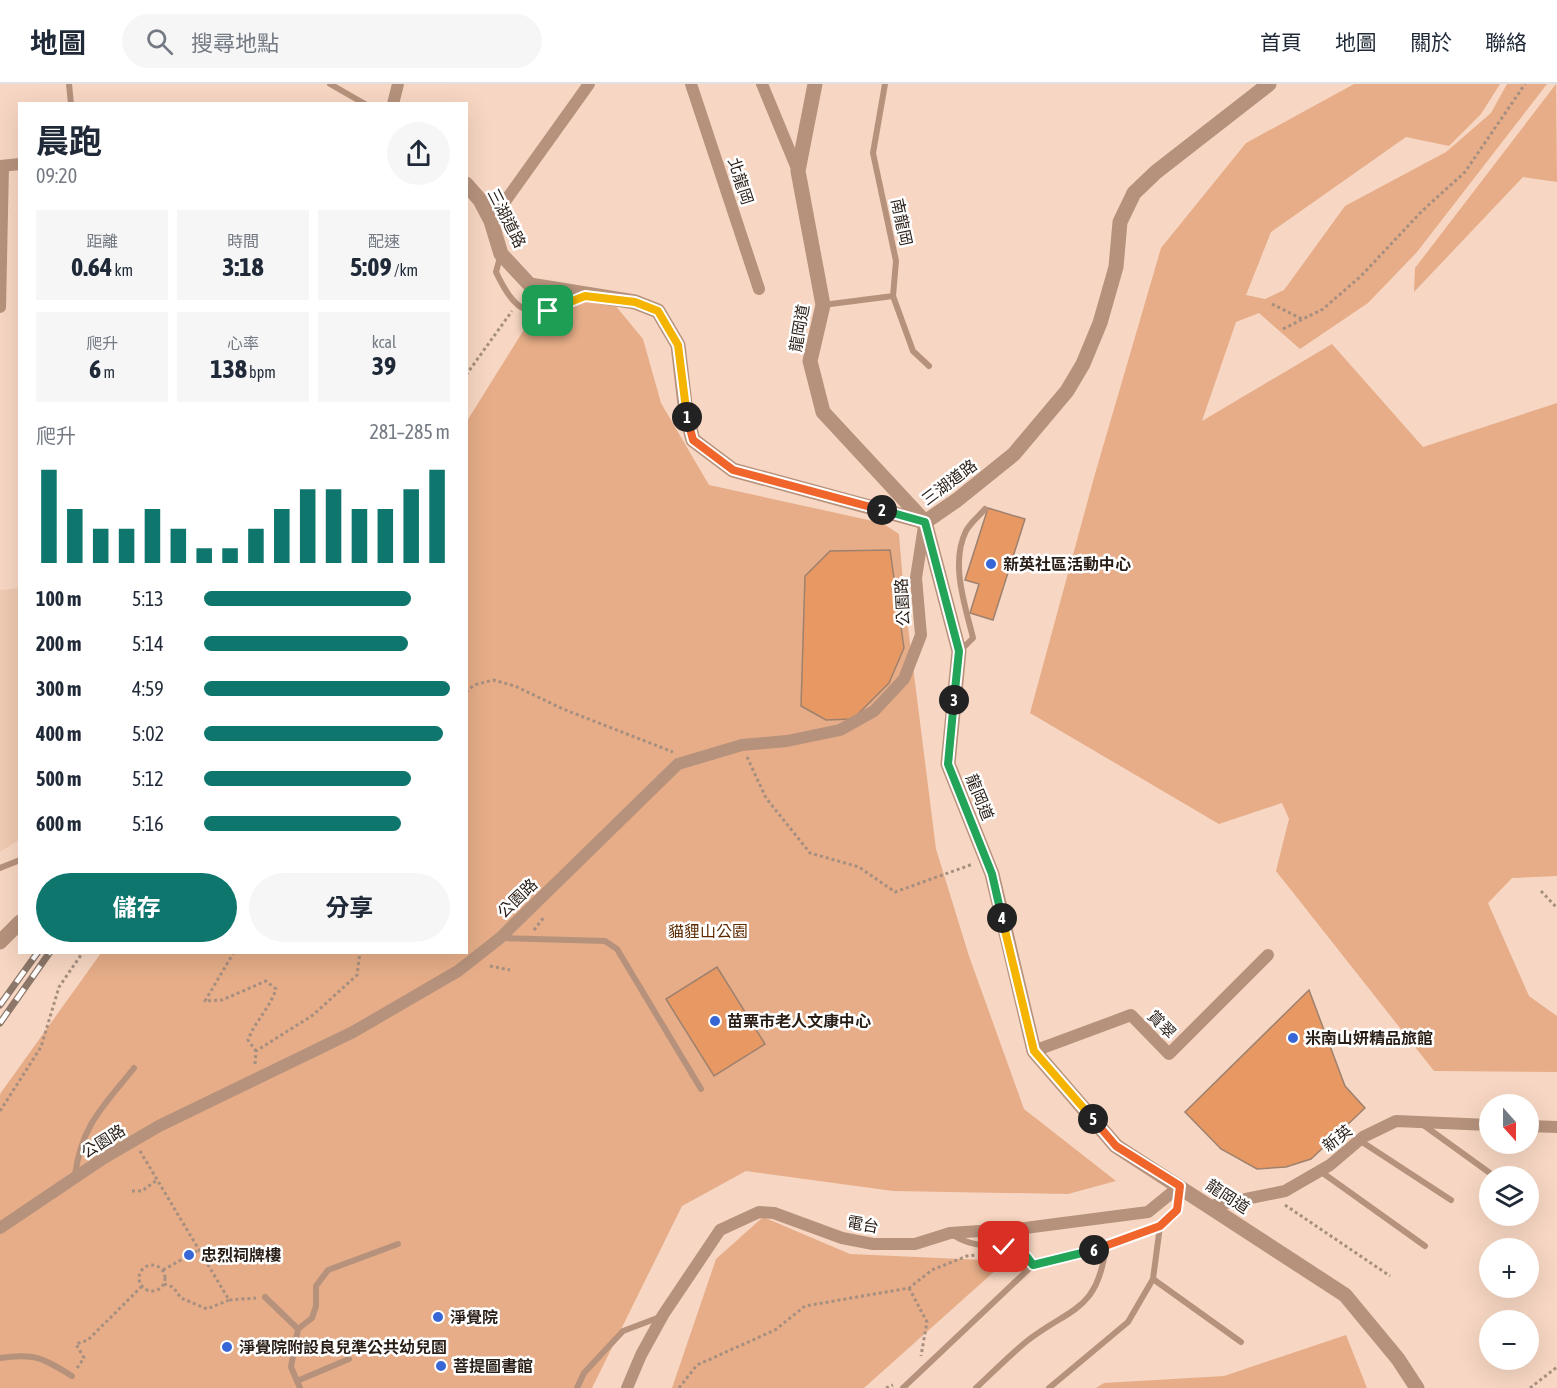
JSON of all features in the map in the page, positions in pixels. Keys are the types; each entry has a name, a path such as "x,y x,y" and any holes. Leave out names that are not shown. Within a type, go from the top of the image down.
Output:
{"street":[{"path":"394,102 398,84"},
{"path":"491,221 589,84"},
{"name":"北龍岡","path":"691,84 759,289"},
{"path":"762,84 798,171"},
{"name":"龍岡道","path":"815,84 798,171 823,305 810,361 823,412 925,522 959,651 948,764 986,859 1034,1051 1116,1146 1345,1295 1398,1359 1417,1388"},
{"name":"三湖道路","path":"468,186 480,200 491,221 501,254 530,285 585,296 635,302 658,311 678,345 686,413 693,440 733,470 925,522 957,500 1014,454 1067,391 1083,364 1100,323 1116,267 1120,222 1134,193 1156,172 1269,84"},
{"path":"0,307 2,166 18,164"},
{"name":"公園路","path":"0,1228 74,1178 159,1126 253,1078 353,1032 458,971 500,938 678,764 742,745 787,741 840,730 874,711 904,679 921,635 915,578 925,522"},
{"path":"0,942 18,924"},
{"name":"賞翠","path":"1034,1051 1131,1015 1169,1054 1268,955"},
{"name":"新英","path":"1211,1206 1279,1192 1320,1171 1359,1140 1396,1121 1479,1125"},
{"path":"1539,1126 1557,1127"},
{"name":"電台","path":"627,1388 641,1355 663,1315 720,1230 759,1212 774,1213 842,1238 873,1244 915,1245 950,1233 1025,1228 1148,1212 1180,1186"}],"lane":[{"path":"69,84 70,102"},
{"path":"330,84 362,102"},
{"name":"南龍岡","path":"885,84 873,153 896,261 893,296"},
{"path":"501,254 496,272 508,297 527,311 548,311 585,296"},
{"path":"823,305 893,296 913,351 929,366"},
{"path":"959,651 973,638 962,588 959,551 967,529 985,509"},
{"path":"0,868 18,861"},
{"path":"500,938 591,939 605,941 617,949 700,1089"},
{"path":"74,1178 78,1149 87,1128 134,1068"},
{"path":"1419,1122 1480,1166"},
{"path":"1359,1140 1451,1200"},
{"path":"1320,1171 1425,1246"},
{"path":"903,1388 1033,1265 1106,1247 1140,1231 1160,1226 1177,1210 1180,1186"},
{"path":"1049,1388 1128,1322 1153,1279 1160,1226"},
{"path":"950,1233 957,1239 1004,1247 1027,1257 1033,1265"},
{"path":"349,1359 298,1385 291,1367 298,1329 312,1318 316,1306 316,1286 328,1270 398,1244"},
{"path":"976,1388 1028,1340 1070,1315 1088,1299 1103,1267 1106,1247"},
{"path":"1153,1279 1241,1342"},
{"path":"266,1297 298,1329"},
{"path":"577,1388 584,1373 623,1331 663,1315"},
{"path":"0,1358 23,1355 41,1357 72,1376"}],"path":[{"path":"1283,328 1323,309 1361,276 1422,211 1465,172 1525,84"},
{"path":"468,372 516,304"},
{"path":"1272,304 1302,319"},
{"path":"468,690 474,685 493,680 515,686 585,718 675,753"},
{"path":"742,745 766,798 810,853 859,867 895,892 986,859"},
{"path":"1541,891 1557,908"},
{"path":"0,1111 40,1047 59,987 82,954"},
{"path":"233,954 205,1001 222,1000 266,981 276,989 272,1002 252,1027 248,1040 256,1051 253,1078"},
{"path":"256,1051 275,1036 313,1015 357,975 360,954"},
{"path":"490,966 510,970"},
{"path":"139,1149 229,1300"},
{"path":"132,1191 142,1191 158,1180"},
{"path":"1279,1192 1284,1204 1390,1276"},
{"path":"163,1270 199,1250"},
{"path":"679,1388 697,1365 776,1330 805,1306 909,1288 932,1270 967,1256 984,1255"},
{"path":"163,1270 156,1266 143,1268 138,1278 141,1287 153,1292 164,1284"},
{"path":"163,1270 164,1284"},
{"path":"164,1284 173,1287 181,1298 207,1309 229,1300 266,1297"},
{"path":"72,1376 84,1358 76,1344 88,1340 141,1287"},
{"path":"909,1288 927,1322 922,1342 921,1362"},
{"path":"1530,1388 1557,1367"},
{"path":"886,1388 898,1382"}],"shaded area":[{"path":"18,588 18,841 0,852 0,590"}],"green space":[{"path":"1354,84 1500,84 1481,114 1449,146 1406,137 1271,232 1246,295 1265,299 1284,290 1345,206 1446,152 1491,113 1507,84 1547,84 1417,252 1368,303 1300,349 1259,313 1236,322 1202,421 1332,344 1423,447 1557,403 1557,876 1512,878 1488,903 1529,996 1557,1016 1557,1072 1434,1071 1276,871 1289,819 1282,803 1219,824 1030,713 1095,474 1161,248 1246,143"},
{"path":"1556,84 1557,182 1523,177 1414,292 1415,268"},
{"name":"貓貍山公園","path":"610,299 643,339 661,403 709,485 882,523 899,534 904,595 936,849 969,956 1024,1109 1116,1181 1068,1194 893,1191 746,1171 682,1206 592,1388 0,1388 0,1094 100,954 468,954 468,419 540,304"},
{"path":"763,1217 850,1254 1006,1261 864,1388 672,1388 716,1259"},
{"path":"1346,1335 1367,1388 1096,1388 1104,1383 1224,1376"}],"building":[{"name":"新英社區活動中心","path":"988,508 1025,519 993,620 970,613 979,584 965,580"},
{"path":"890,550 904,648 889,683 853,719 826,720 801,706 805,576 830,551"},
{"name":"苗栗市老人文康中心","path":"717,967 765,1044 714,1076 666,999"},
{"name":"米南山妍精品旅館","path":"1309,990 1345,1086 1365,1108 1311,1159 1286,1167 1257,1169 1221,1149 1185,1112"}],"railway":[{"path":"0,1005 37,954"},
{"path":"0,1023 49,954"}],"place":[{"name":"新英社區活動中心","path":"991,564"},
{"name":"苗栗市老人文康中心","path":"715,1021"},
{"name":"米南山妍精品旅館","path":"1293,1038"},
{"name":"忠烈祠牌樓","path":"189,1255"},
{"name":"淨覺院","path":"438,1317"},
{"name":"淨覺院附設良兒準公共幼兒園","path":"227,1347"},
{"name":"菩提圖書館","path":"441,1366"}],"route":[{"path":"548,311 585,296 635,302 658,311 678,345 686,413 693,440 733,470 925,522 959,651 948,764 992,874 1034,1051 1116,1146 1180,1186 1177,1210 1160,1226 1140,1231 1106,1247 1033,1265 1027,1257 1004,1247"}]}
